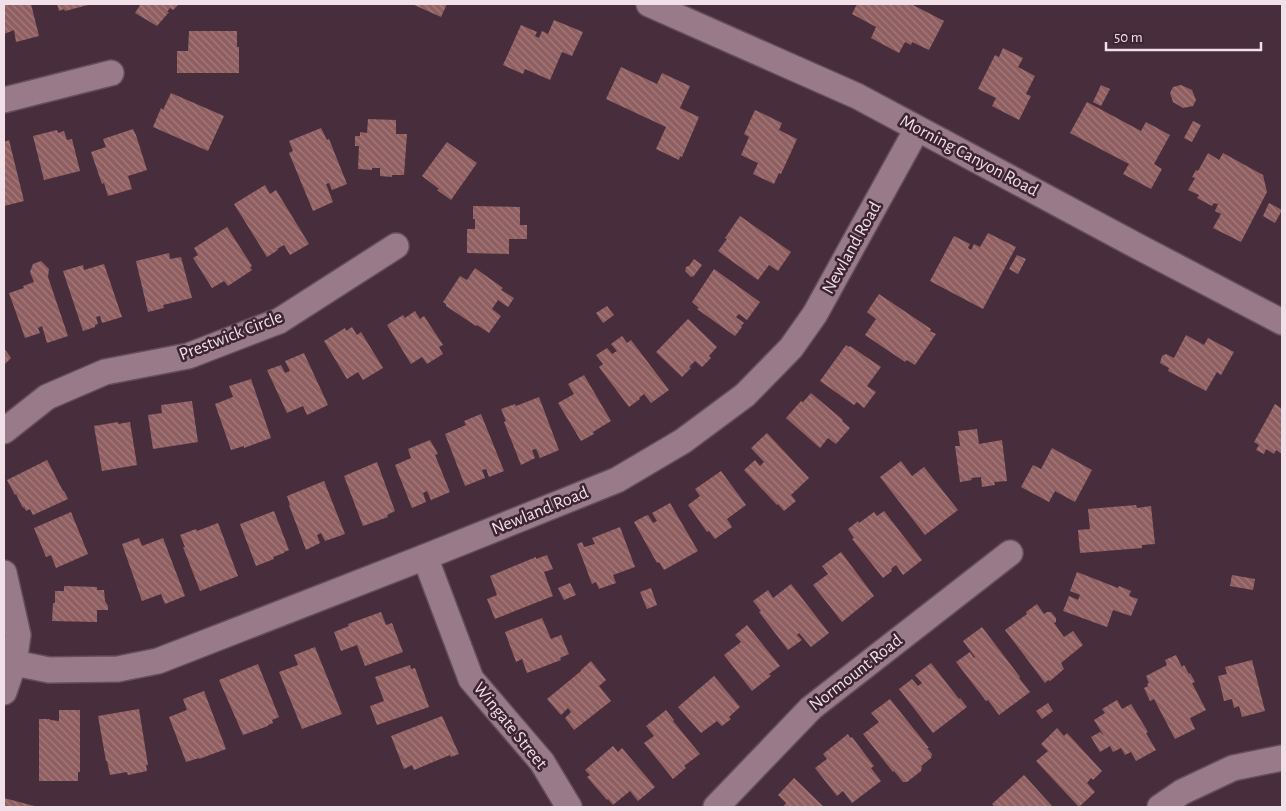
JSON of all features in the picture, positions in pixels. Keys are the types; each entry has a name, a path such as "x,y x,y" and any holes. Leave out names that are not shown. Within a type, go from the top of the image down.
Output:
{"street":[{"name":"Morning Canyon Road","path":"649,4 857,96 1282,322"},
{"path":"4,100 111,72"},
{"name":"Newland Road","path":"14,663 49,670 118,669 158,661 617,480 683,442 745,395 791,348 815,314 917,129"},
{"name":"Prestwick Circle","path":"4,431 47,397 105,372 188,356 279,321 396,246"},
{"name":"Normount Road","path":"716,807 811,708 1010,553"},
{"name":"Wingate Street","path":"425,557 471,679 542,762 570,807"},
{"path":"4,573 18,634 14,663 4,692"},
{"path":"1160,807 1182,792 1233,768 1282,758"}],"building":[{"path":"4,4 31,4 39,36 16,42 14,30 4,34"},
{"path":"57,4 92,4 59,11"},
{"path":"138,4 179,4 173,10 170,8 167,12 169,12 157,26 135,13 140,5"},
{"path":"412,4 447,4 441,17"},
{"path":"857,4 914,4 944,21 929,50 912,42 911,45 905,42 899,53 871,38 876,27 852,14"},
{"path":"554,20 583,32 572,56 562,52 550,80 525,69 523,74 503,65 521,25 537,32 535,36 539,38 542,31 548,34"},
{"path":"189,31 237,31 239,73 177,73 177,51 188,51"},
{"path":"1003,48 1023,58 1018,67 1035,76 1026,94 1031,96 1019,120 992,106 996,98 978,89 995,55 999,57"},
{"path":"621,67 657,84 662,73 690,86 680,108 699,117 679,160 656,149 666,127 606,99"},
{"path":"1101,85 1110,89 1101,106 1093,102"},
{"path":"1181,85 1192,90 1196,100 1193,106 1183,108 1173,102 1170,93 1173,87"},
{"path":"171,93 224,116 208,151 153,127 161,108 163,110"},
{"path":"1087,102 1141,131 1146,122 1170,135 1154,164 1162,169 1151,189 1123,174 1129,164 1070,133"},
{"path":"755,110 782,123 779,130 797,139 781,174 779,173 774,184 753,174 758,163 741,155 749,137 744,134"},
{"path":"368,119 396,120 396,134 407,134 404,175 380,176 380,168 372,168 372,170 358,169 359,146 355,146 355,136 360,136 360,132 367,133"},
{"path":"1193,121 1201,125 1192,142 1184,138"},
{"path":"321,128 327,140 329,139 347,184 332,190 329,183 326,184 333,202 313,211 289,153 293,151 289,141"},
{"path":"133,129 147,170 128,176 132,189 108,196 91,152 106,147 103,139"},
{"path":"57,130 58,133 64,131 67,140 72,139 80,171 44,180 33,136"},
{"path":"9,140 24,201 4,206 4,142"},
{"path":"447,142 477,163 451,200 422,176"},
{"path":"1208,153 1219,160 1223,153 1263,175 1267,192 1241,242 1213,228 1221,214 1215,211 1218,204 1214,203 1212,206 1197,198 1199,195 1188,190 1195,178 1192,177 1196,170 1198,171"},
{"path":"265,185 270,194 276,190 309,244 290,255 284,245 267,257 234,204"},
{"path":"1269,203 1282,210 1275,223 1263,216"},
{"path":"473,206 520,207 520,225 527,225 527,239 509,239 509,254 467,253 467,229 475,229"},
{"path":"740,216 791,252 778,271 769,265 758,280 718,251"},
{"path":"227,227 252,266 250,267 252,270 228,286 224,281 212,288 193,258 198,255 194,248"},
{"path":"988,233 1016,247 983,309 930,281 954,236 970,244 968,248 971,250 974,244 980,247"},
{"path":"169,253 170,259 181,257 192,298 163,305 164,308 148,312 136,261"},
{"path":"1017,255 1026,259 1018,274 1009,269"},
{"path":"694,259 702,265 691,277 685,271 685,268"},
{"path":"41,261 49,269 48,277 68,336 47,343 42,326 38,328 40,333 25,338 9,293 34,282 30,272 33,264"},
{"path":"104,264 122,317 102,323 100,316 96,317 98,324 83,331 63,271 83,265 84,270"},
{"path":"475,268 503,288 501,290 514,298 508,307 498,300 492,309 501,316 489,333 446,306 443,302 460,276 467,280"},
{"path":"714,269 760,302 747,320 739,314 736,317 744,323 735,336 697,309 699,308 692,302"},
{"path":"879,294 936,334 915,365 907,360 905,362 865,335 876,319 867,312"},
{"path":"607,306 614,315 603,323 596,313"},
{"path":"415,311 420,319 424,316 443,345 439,347 443,354 427,364 422,357 411,364 387,325 403,315 405,318"},
{"path":"688,319 717,347 709,356 711,358 702,367 695,361 682,377 656,352"},
{"path":"352,327 357,335 361,332 383,368 363,380 358,372 347,379 324,341 345,328 346,331"},
{"path":"1186,335 1204,345 1208,338 1234,352 1221,375 1217,372 1206,391 1168,371 1169,368 1160,363 1162,356 1166,354 1174,358"},
{"path":"622,336 627,343 631,340 669,390 651,403 644,394 629,407 599,367 603,364 596,355 607,348 612,354 617,351 611,344"},
{"path":"846,345 881,367 867,386 876,392 864,408 857,402 854,405 820,381"},
{"path":"4,348 11,358 4,365"},
{"path":"304,353 328,405 307,415 303,406 287,413 267,370 281,365 285,373 290,371 285,361"},
{"path":"584,375 611,421 581,441 558,403 574,394 568,384"},
{"path":"251,379 271,438 244,448 244,446 231,450 215,404 233,397 229,386"},
{"path":"811,393 850,428 836,444 828,438 820,448 786,418"},
{"path":"539,397 559,450 540,458 536,449 532,450 535,458 521,465 504,422 506,421 501,409 515,404 516,406"},
{"path":"192,401 198,442 153,449 148,415 162,413 161,405"},
{"path":"1275,404 1282,409 1282,454 1276,450 1274,454 1266,449 1264,454 1256,450 1259,445 1254,442"},
{"path":"481,414 504,471 489,477 486,469 482,470 485,478 465,486 445,434 466,425 464,421"},
{"path":"118,422 118,424 130,422 137,465 102,471 94,426"},
{"path":"977,429 979,444 1002,440 1007,481 994,482 995,485 982,487 981,477 960,482 955,446 960,446 958,431"},
{"path":"767,433 809,478 791,495 796,501 784,511 744,470 755,460 760,466 764,462 751,448"},
{"path":"430,440 438,454 435,455 450,492 431,500 427,491 423,493 426,502 412,508 395,465 411,458 408,449"},
{"path":"1052,448 1092,470 1075,502 1055,491 1049,502 1021,487 1033,465 1041,469"},
{"path":"47,460 68,499 33,515 30,509 26,511 23,508 7,480"},
{"path":"901,461 912,476 924,467 958,510 925,535 880,477"},
{"path":"377,462 395,511 387,515 388,517 363,526 344,476"},
{"path":"721,471 746,505 727,519 732,527 715,539 709,531 707,532 688,505 700,496 695,489"},
{"path":"324,481 345,534 325,541 321,533 317,535 320,543 306,550 287,496"},
{"path":"670,503 698,551 664,570 659,562 657,563 634,522 648,515 653,523 657,521 652,513"},
{"path":"1136,505 1137,508 1151,506 1155,544 1142,545 1142,548 1080,553 1078,530 1090,529 1088,509"},
{"path":"274,511 289,550 273,557 274,559 256,566 240,524"},
{"path":"884,511 922,560 903,575 896,565 883,578 852,539 854,538 848,529 874,512 877,516"},
{"path":"71,512 88,554 56,568 51,555 46,557 34,528"},
{"path":"218,523 238,576 200,591 180,535"},
{"path":"620,527 635,567 613,575 616,583 599,589 596,582 592,584 577,544 582,542 584,547 595,544 592,538"},
{"path":"139,538 142,546 163,538 185,596 165,604 161,594 142,601 122,544"},
{"path":"841,552 874,596 842,622 813,585 828,574 822,566"},
{"path":"547,555 553,569 544,572 553,596 495,619 487,599 497,595 490,576 536,557 536,559"},
{"path":"1077,572 1131,591 1129,596 1138,599 1131,616 1113,610 1107,627 1063,611 1069,596 1078,600 1080,595 1070,591"},
{"path":"1232,575 1255,579 1253,590 1230,586"},
{"path":"570,583 576,595 564,600 558,588"},
{"path":"791,584 829,633 811,647 799,633 797,635 802,640 788,650 759,612 761,611 753,601 768,590 773,598"},
{"path":"64,586 97,587 97,590 104,590 108,610 97,610 97,622 52,621 55,591 64,591"},
{"path":"651,588 657,605 647,609 640,592"},
{"path":"1037,604 1044,614 1051,612 1056,618 1054,623 1064,637 1073,631 1083,645 1061,663 1064,669 1045,683 1005,630"},
{"path":"381,612 386,625 392,623 403,652 365,666 357,645 341,651 334,632 349,626 348,624"},
{"path":"542,618 551,639 561,635 569,654 560,658 561,660 527,673 522,659 516,662 505,632"},
{"path":"747,625 780,666 752,691 724,655 741,642 735,635"},
{"path":"982,627 1030,692 999,715 956,662 970,652 975,657 963,641"},
{"path":"315,647 342,714 302,729 279,672 298,665 294,655"},
{"path":"1176,655 1182,667 1184,665 1195,682 1192,683 1206,710 1190,718 1195,729 1175,739 1154,699 1150,701 1144,688 1149,683 1146,676 1167,665 1165,660"},
{"path":"1252,660 1265,711 1242,717 1239,706 1234,708 1232,699 1224,701 1218,676 1227,674 1225,667"},
{"path":"591,661 606,680 599,686 611,701 574,730 565,718 571,712 568,708 561,715 547,699"},
{"path":"931,663 967,707 933,733 899,689 912,679 918,686 922,683 915,675"},
{"path":"258,664 279,717 272,720 273,723 268,726 243,735 219,680"},
{"path":"410,665 411,669 415,668 429,707 377,725 370,706 384,701 375,677"},
{"path":"714,676 740,707 729,717 731,719 722,726 717,721 701,733 678,707"},
{"path":"204,691 226,749 186,762 169,717 187,710 183,699"},
{"path":"890,699 932,754 931,758 921,766 921,771 907,782 903,782 893,772 863,734 879,722 871,713"},
{"path":"1117,700 1122,709 1131,704 1148,732 1146,733 1156,750 1136,761 1131,752 1125,755 1121,748 1113,752 1110,746 1100,752 1091,737 1100,732 1104,736 1094,720 1105,713 1102,709"},
{"path":"1048,703 1053,711 1042,719 1036,711"},
{"path":"139,709 148,765 146,765 147,771 128,775 127,772 110,775 98,716"},
{"path":"59,710 80,710 80,772 78,772 78,781 39,781 39,719 59,721"},
{"path":"666,710 700,754 684,766 686,768 673,779 644,743 654,736 646,726"},
{"path":"442,716 459,754 451,757 450,755 414,770 412,765 404,769 391,736"},
{"path":"1057,728 1064,736 1067,733 1102,771 1087,783 1095,792 1079,807 1036,761 1048,751 1041,744"},
{"path":"848,734 874,766 871,768 881,781 852,803 843,791 837,796 815,768 827,759 823,754"},
{"path":"613,746 618,752 622,748 655,787 638,801 630,791 613,805 587,777 590,775 585,770"},
{"path":"1024,775 1053,807 995,807 992,804"},
{"path":"794,778 824,807 783,807 786,803 778,795"},
{"path":"4,798 38,807 4,807"}]}
